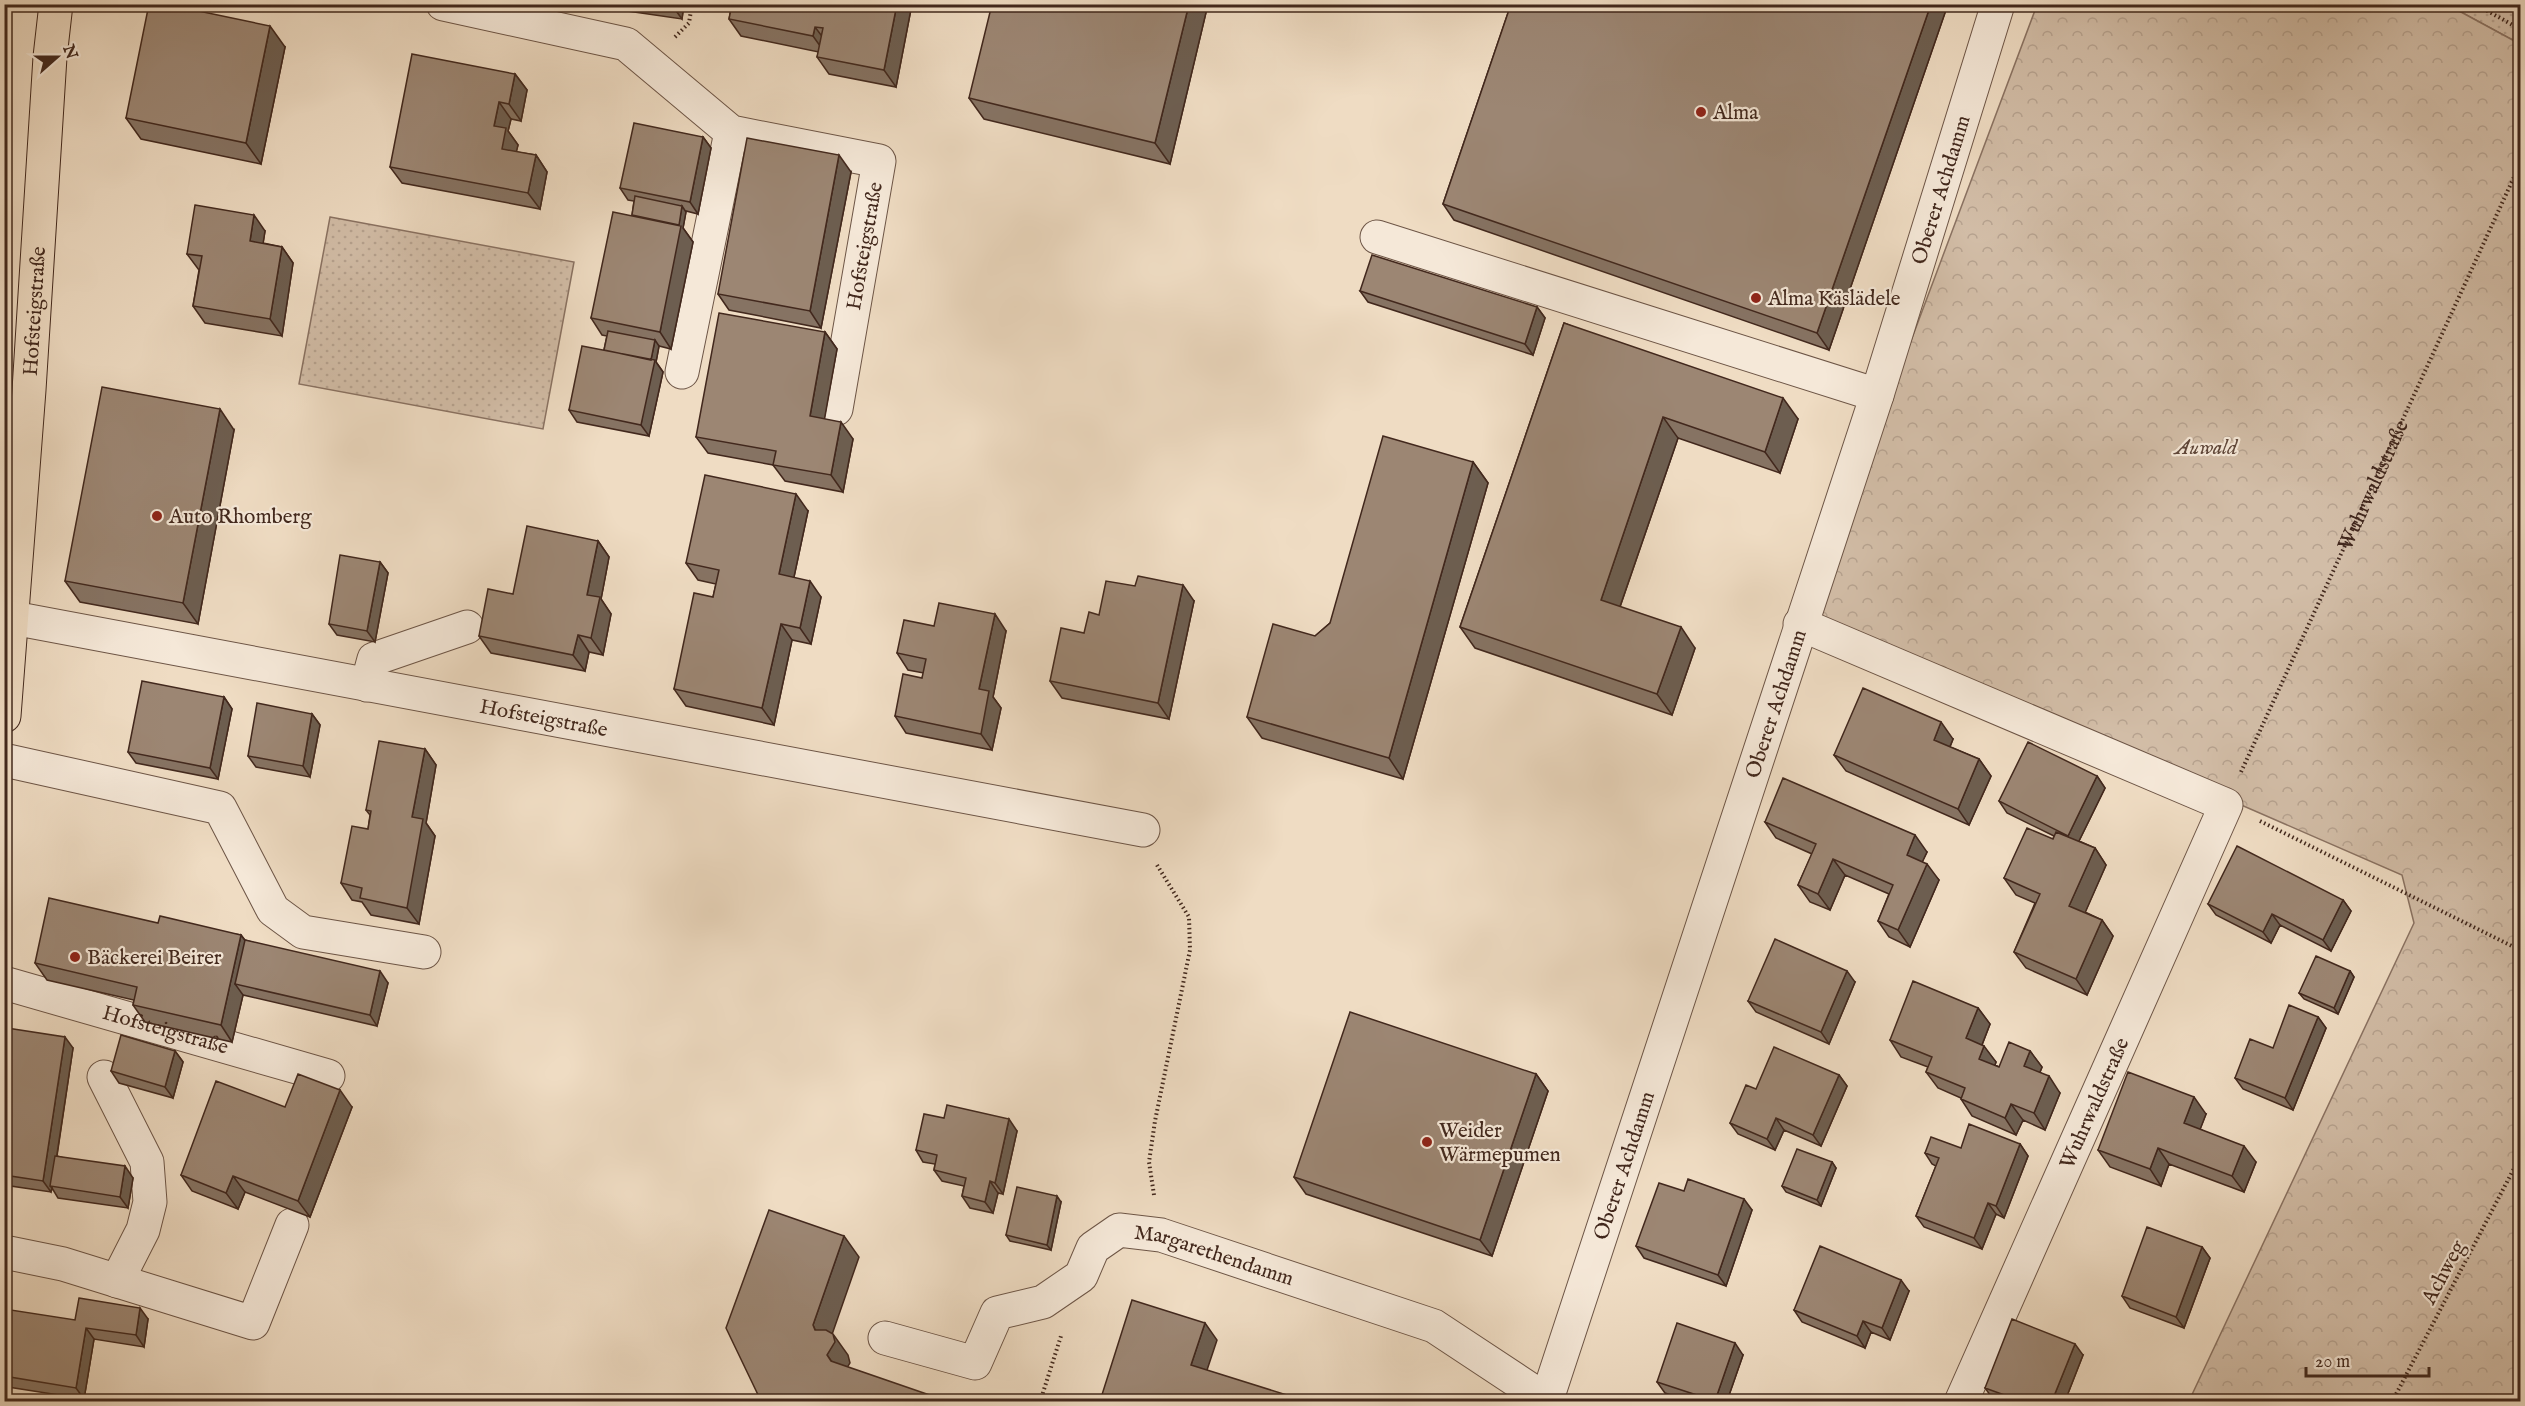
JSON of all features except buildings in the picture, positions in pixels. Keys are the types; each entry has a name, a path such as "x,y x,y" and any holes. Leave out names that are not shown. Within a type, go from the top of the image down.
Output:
{"main road":[{"name":"Hofsteigstraße","path":"4,716 13,618 50,57 56,4"}],"street":[{"name":"Hofsteigstraße","path":"443,4 626,44 731,132 879,161 836,409"},
{"name":"Oberer Achdamm","path":"1546,1401 1877,395 1998,4"},
{"path":"682,372 731,132"},
{"path":"1377,237 1877,395"},
{"name":"Hofsteigstraße","path":"13,618 1074,817 1148,845"},
{"path":"1800,624 2226,805"},
{"path":"367,685 374,659 467,627"},
{"path":"4,760 220,808 273,910 303,932 424,952"},
{"name":"Wuhrwaldstraße","path":"1961,1401 2226,805"},
{"name":"Hofsteigstraße","path":"4,983 328,1076"},
{"path":"104,1077 147,1162 150,1202 143,1230 117,1281"},
{"path":"4,1252 63,1264 253,1323 292,1225"},
{"name":"Margarethendamm","path":"885,1338 975,1363 997,1313 1043,1302 1081,1276 1093,1248 1119,1230 1161,1235 1434,1326 1546,1401"}],"path":[{"path":"2475,4 2520,29"},
{"name":"Wuhrwaldstraße","path":"2226,805 2520,164"},
{"path":"2226,805 2520,950"},
{"path":"1148,845 1189,917 1190,950 1155,1121 1149,1162 1161,1235"},
{"name":"Achweg","path":"2392,1401 2520,1157"}],"green space":[{"name":"Auwald","path":"2037,5 2448,5 2520,44 2520,1401 2189,1401 2414,923 2402,875 1814,619 1858,482"},
{"path":"2448,5 2520,5 2520,44"},
{"path":"330,217 574,262 543,429 299,384"}],"place":[{"name":"Alma","path":"1701,112"},
{"name":"Alma Käslädele","path":"1756,298"},
{"name":"Auto Rhomberg","path":"157,516"},
{"name":"Bäckerei Beirer","path":"75,957"},
{"name":"Weider Wärmepumen","path":"1427,1142"}]}
